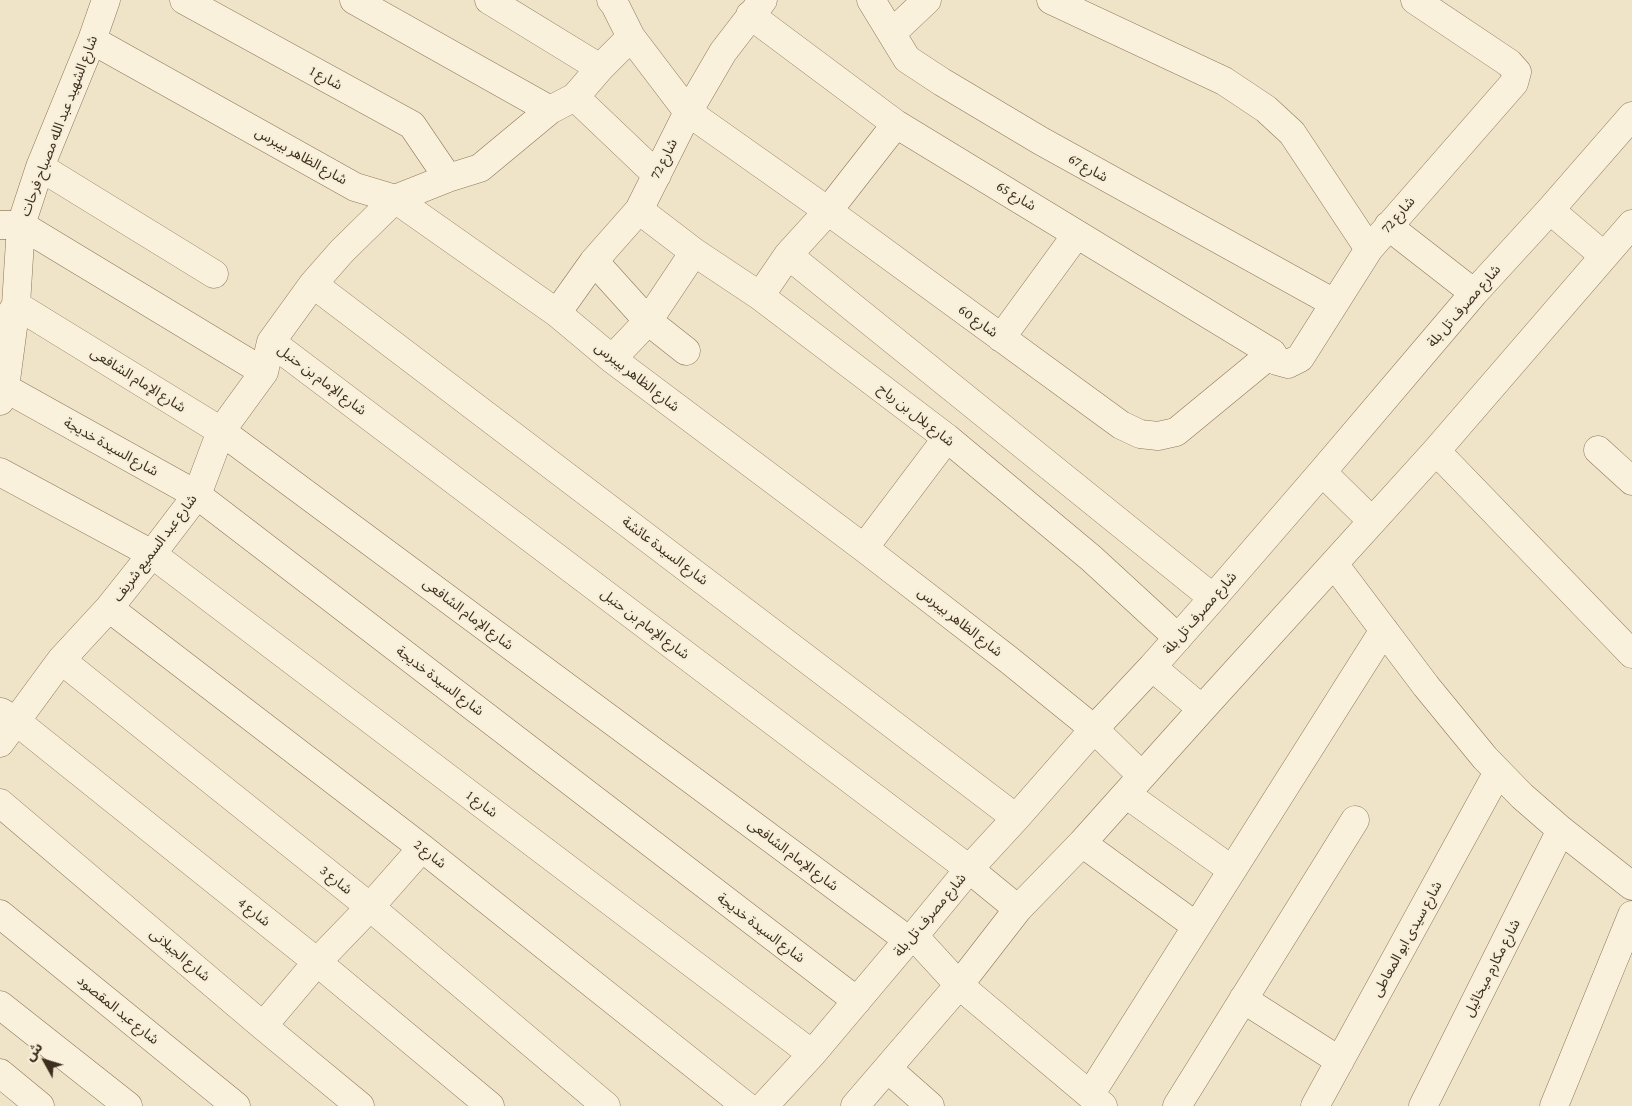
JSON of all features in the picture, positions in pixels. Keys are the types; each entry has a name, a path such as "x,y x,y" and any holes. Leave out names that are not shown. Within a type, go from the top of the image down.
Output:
{"street":[{"name":"شارع الشهيد عبد الله مصباح فرحات","path":"3,394 16,305 11,225 40,167 92,40 106,0"},
{"name":"شارع 1","path":"184,0 412,125 448,178"},
{"path":"354,0 550,110"},
{"path":"489,0 600,68"},
{"path":"611,0 631,37 688,112"},
{"name":"شارع 67","path":"871,0 907,58 942,82 1041,141 1334,303"},
{"path":"892,33 926,0"},
{"path":"1051,0 1224,81 1266,109 1292,133 1369,250"},
{"name":"شارع 72","path":"1280,359 1300,358 1369,250 1514,83 1517,72 1509,63 1432,4"},
{"name":"شارع 72","path":"557,313 594,261 639,210 688,112 723,52 757,8"},
{"name":"شارع 65","path":"757,8 896,124 1280,359"},
{"path":"395,199 448,178 480,168 550,110 575,97 600,68 631,37"},
{"name":"شارع الظاهر بيبرس","path":"92,40 355,187 395,199 557,313 612,360 864,548 1094,728 1134,785 1232,870"},
{"path":"575,97 656,175"},
{"name":"شارع 60","path":"688,112 828,210 1121,425 1140,434 1158,436 1176,432 1280,359"},
{"name":"شارع مصرف تل بلة","path":"764,1106 812,1054 969,869 1094,728 1178,638 1474,293 1632,116"},
{"path":"760,296 788,255 828,210 896,124"},
{"path":"40,167 214,274"},
{"name":"شارع عبد السميع شريف","path":"0,743 8,716 109,608 197,495 221,431 264,372 272,342 313,284 342,251 395,199"},
{"name":"شارع بلال بن رباح","path":"639,210 694,252 760,296 947,438 1091,558 1178,638"},
{"path":"1550,210 1604,256"},
{"path":"855,1106 959,985 1018,909 1082,843 1436,451 1632,224"},
{"path":"11,225 264,372"},
{"path":"1388,226 1474,293"},
{"path":"1001,338 1077,234"},
{"path":"612,360 648,321 694,252"},
{"path":"788,255 1213,598"},
{"path":"594,261 648,321 686,351"},
{"name":"شارع السيدة عائشة","path":"313,284 1016,818"},
{"path":"0,332 16,305"},
{"name":"شارع الإمام الشافعى","path":"16,305 221,431 911,938 959,985 1096,1101"},
{"name":"شارع الإمام بن حنبل","path":"272,342 969,869 1018,909"},
{"name":"شارع السيدة خديجة","path":"3,394 197,495 857,1001"},
{"path":"864,548 947,438"},
{"path":"1598,450 1632,481"},
{"path":"1436,451 1632,654"},
{"name":"شارع 1","path":"0,472 152,554 812,1054"},
{"path":"1322,472 1372,521"},
{"path":"1334,564 1426,686 1498,772 1561,830 1632,886"},
{"name":"شارع 2","path":"109,608 422,848 746,1106"},
{"path":"1096,1101 1196,926 1384,630"},
{"name":"شارع 3","path":"61,660 370,907 606,1106"},
{"path":"1152,667 1202,709"},
{"name":"شارع 4","path":"8,716 317,962 490,1106"},
{"name":"شارع سيدى ابو المعاطى","path":"1315,1106 1498,772"},
{"name":"شارع الجيلانى","path":"0,803 360,1106"},
{"path":"1177,1106 1355,820"},
{"name":"شارع مكارم ميخائيل","path":"1422,1106 1561,830"},
{"path":"1082,843 1196,926"},
{"path":"263,1026 317,962 370,907 422,848"},
{"name":"شارع عبد المقصود","path":"0,914 236,1106"},
{"path":"1554,1106 1632,915"},
{"path":"1243,999 1340,1060"},
{"path":"0,1005 128,1106"},
{"path":"888,1069 930,1106"},
{"path":"0,1073 40,1106"}]}
